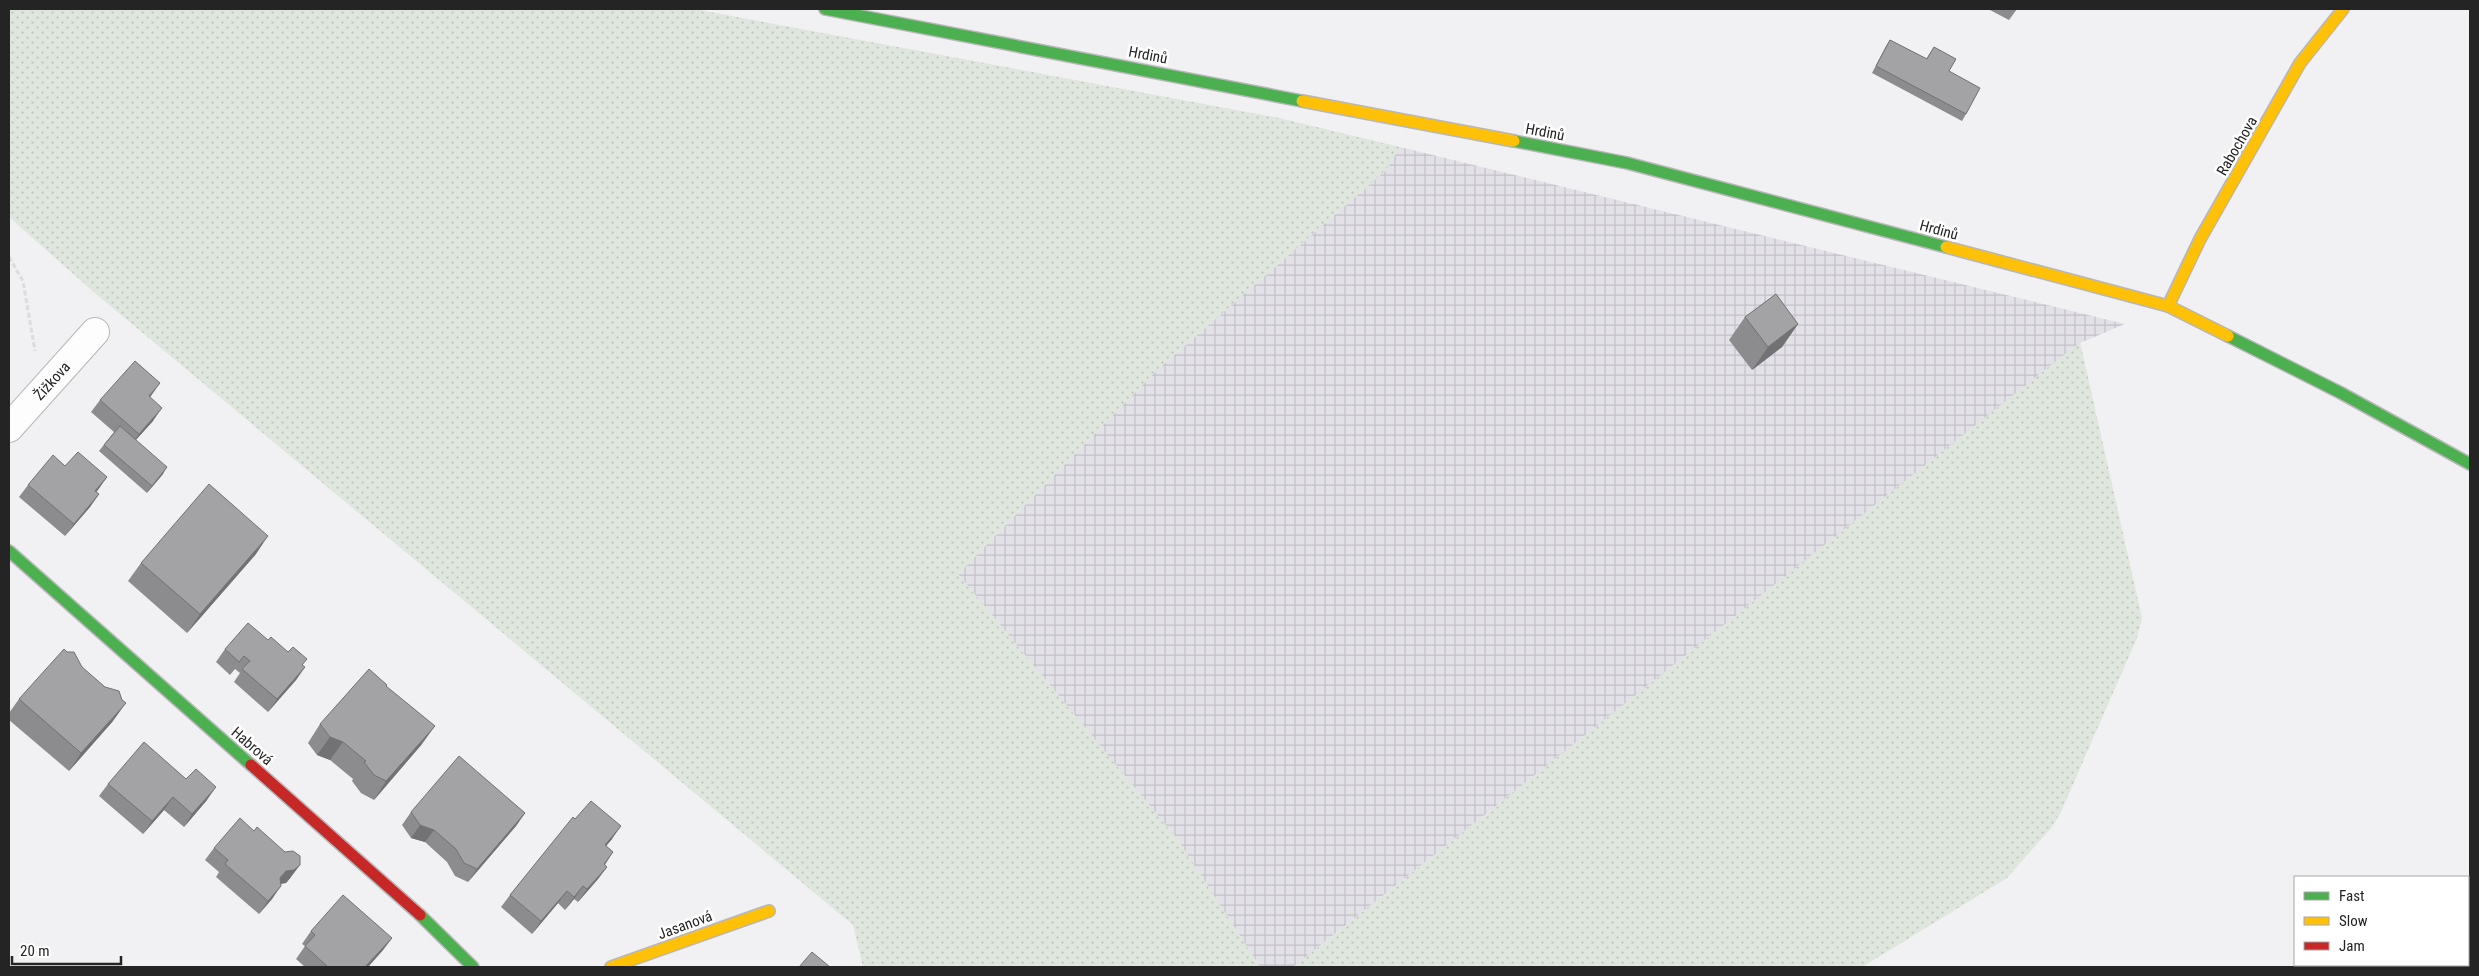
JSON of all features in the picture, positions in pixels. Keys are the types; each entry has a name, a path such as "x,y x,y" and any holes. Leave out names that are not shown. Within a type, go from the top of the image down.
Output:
{"street":[{"name":"Hrdinů","path":"825,9 1627,162 2168,306 2244,342 2470,464"},
{"name":"Rabochova","path":"2168,306 2200,239 2300,63 2343,9"},
{"name":"Žižkova","path":"9,428 94,332"},
{"name":"Habrová","path":"9,551 441,932 473,967"},
{"name":"Jasanová","path":"611,967 769,911"}],"path":[{"path":"9,257 23,281 43,391"}],"shaded area":[{"path":"9,9 694,9 1279,118 1400,147 1386,170 1156,371 958,574 1178,840 1260,967 863,967 853,925 96,294 9,217"},
{"path":"1400,147 2125,324 2080,343 1293,967 1260,967 1178,840 958,574 1156,371 1386,170"},
{"path":"2080,342 2142,618 2137,638 2060,814 2051,828 2007,878 1862,967 1293,967"}],"building":[{"path":"1890,40 1927,59 1934,47 1956,59 1949,71 1980,88 1966,114 1876,66"},
{"path":"1776,294 1798,324 1768,347 1745,317"},
{"path":"135,361 160,383 149,396 162,408 139,434 100,400"},
{"path":"120,426 167,467 152,486 104,445"},
{"path":"78,452 107,477 95,491 99,494 74,524 28,485 53,455 65,466"},
{"path":"209,484 268,536 200,614 141,563"},
{"path":"248,623 268,640 271,637 288,652 293,647 307,659 302,665 305,667 277,699 242,669 250,661 244,656 239,662 225,649"},
{"path":"64,649 67,652 74,652 82,667 105,687 119,691 122,700 126,703 81,753 19,699"},
{"path":"369,669 386,686 435,726 386,781 374,775 364,762 366,761 343,742 330,737 320,724"},
{"path":"144,742 186,779 196,769 216,787 192,814 173,797 152,821 108,784"},
{"path":"459,756 525,813 477,869 464,863 456,849 434,830 420,825 411,812"},
{"path":"591,801 621,826 605,845 613,852 604,864 607,867 587,889 583,886 574,897 567,891 541,921 510,895 573,817 575,819"},
{"path":"240,818 254,831 257,827 285,852 293,851 300,856 300,865 294,870 286,871 280,878 281,886 268,901 225,864 228,860 214,848"},
{"path":"343,895 392,938 365,967 328,967 305,946 315,935 311,931"},
{"path":"812,952 830,967 799,967"}],"traffic: fast":[{"path":"825,9 1302,101"},
{"path":"1514,141 1627,163 1946,247"},
{"path":"2228,336 2341,393 2470,464"},
{"path":"9,551 251,765"},
{"path":"420,915 473,967"}],"traffic: slow":[{"path":"2168,306 2200,239 2300,63 2343,9"},
{"path":"1302,101 1514,141"},
{"path":"1946,247 2168,306 2228,336"},
{"path":"611,967 769,911"}],"traffic: jam":[{"path":"251,765 420,915"}]}
